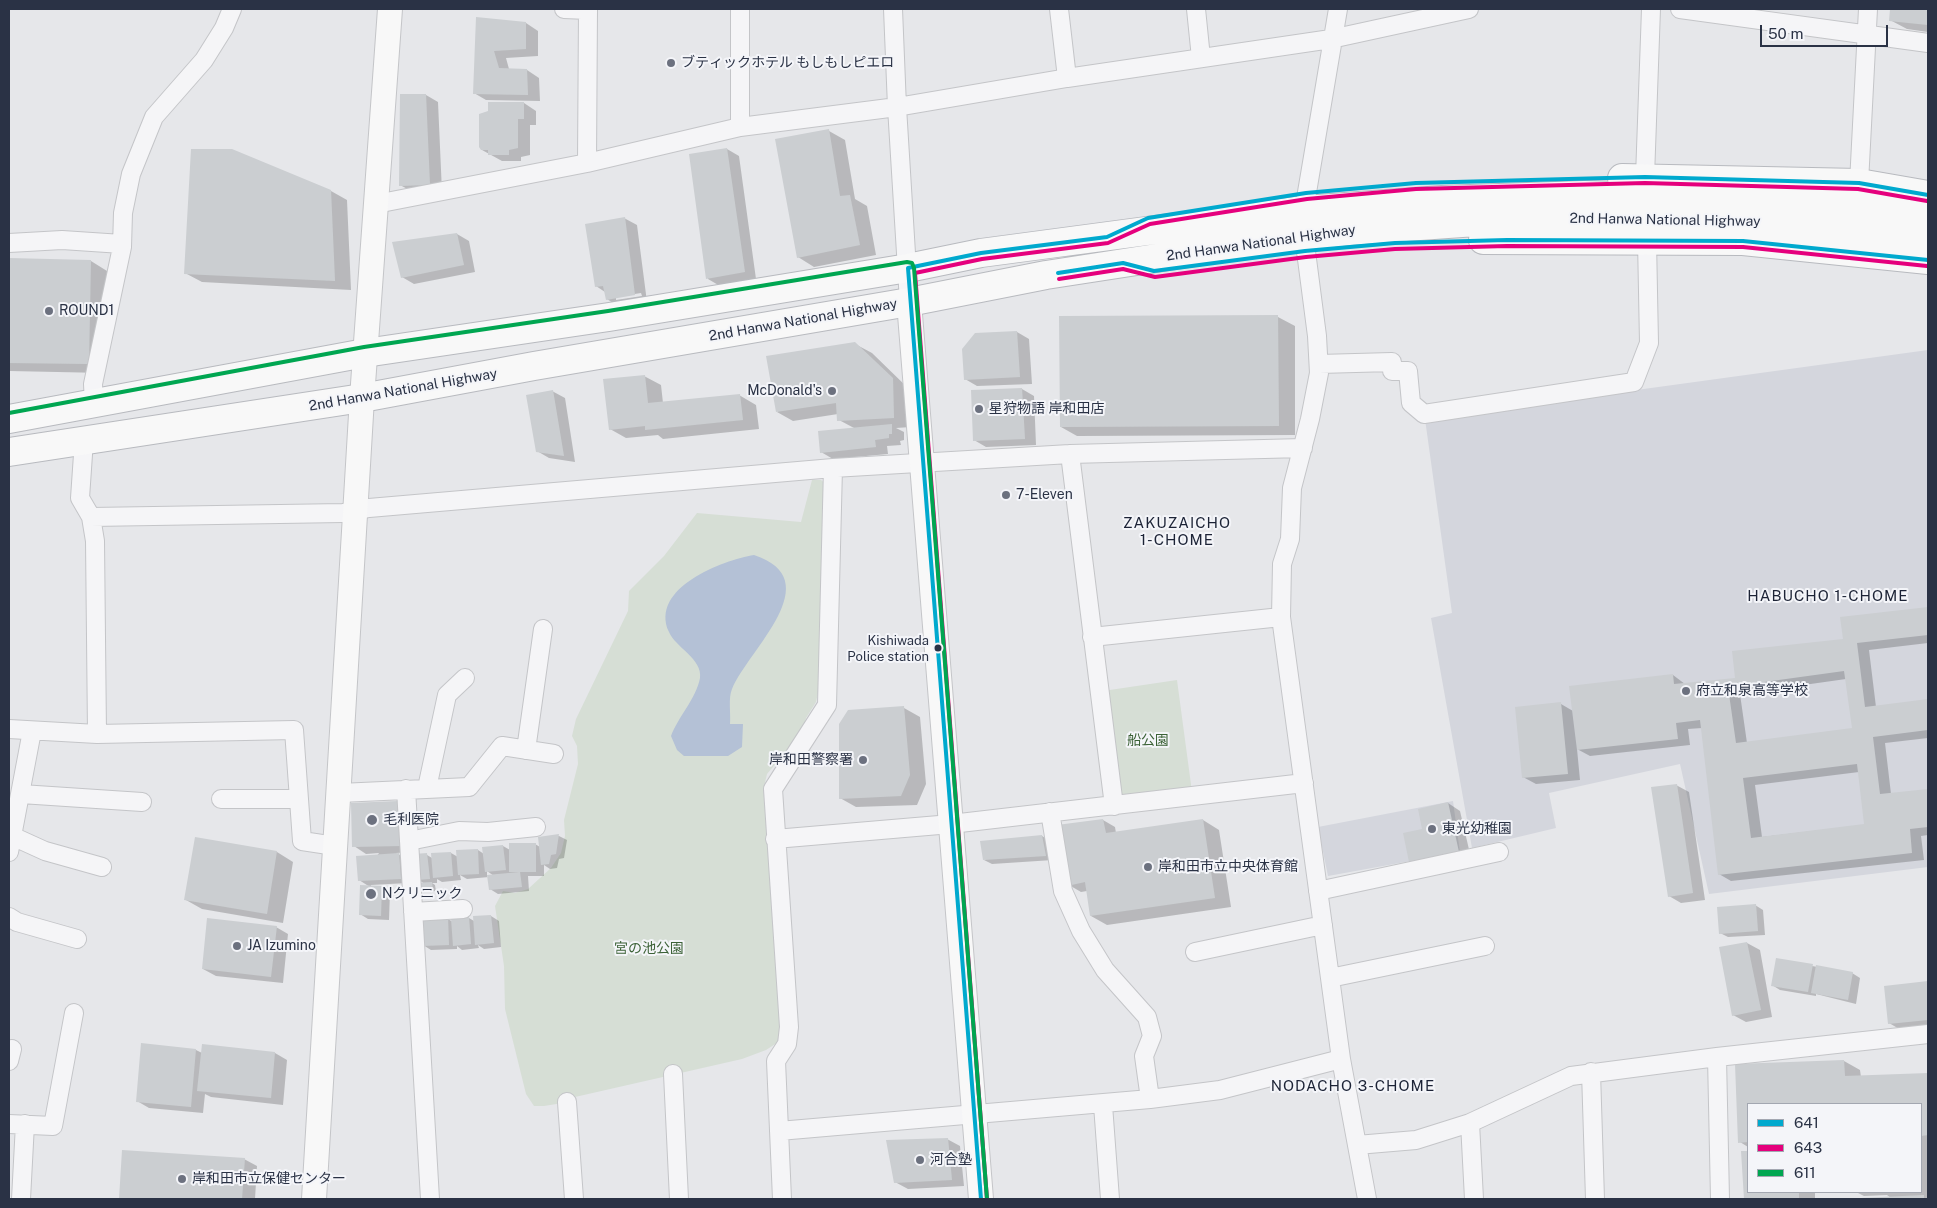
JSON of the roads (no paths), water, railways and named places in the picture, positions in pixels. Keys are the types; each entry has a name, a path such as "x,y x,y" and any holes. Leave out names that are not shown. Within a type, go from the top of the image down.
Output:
{"highway":[{"path":"1305,223 1416,183 1645,177 1859,183 1928,195"},
{"name":"2nd Hanwa National Highway","path":"9,452 362,398 910,302 1123,262 1154,271 1305,223 1349,219 1512,197 1594,195 1777,202 1928,218"},
{"path":"9,419 365,353 609,317 908,268 981,253 1107,237 1148,218 1305,223 1395,243 1507,240 1743,241 1928,260"},
{"name":"2nd Hanwa National Highway","path":"1349,219 1490,221 1606,218 1766,222 1928,239"}],"street":[{"path":"94,404 93,384 122,244 123,213 132,174 154,117 204,60 224,28 232,9"},
{"path":"314,1199 335,846 340,793 362,398 390,9"},
{"path":"564,9 588,9 587,163"},
{"path":"740,9 740,127"},
{"path":"893,9 897,107 910,302 981,1199"},
{"path":"1059,9 1067,78"},
{"path":"1196,9 1201,58"},
{"path":"1338,9 1331,39 1305,223 1318,336 1319,364 1316,391 1292,488 1290,539 1282,564 1282,617 1341,1059 1362,1181 1368,1199"},
{"path":"376,204 587,163 740,127 897,107 1067,78 1331,39 1469,9"},
{"path":"1645,177 1652,9"},
{"path":"1680,9 1928,43"},
{"path":"1859,183 1868,9"},
{"path":"9,242 62,240 122,244"},
{"path":"1319,364 1392,362 1392,371 1408,371 1411,403 1424,414 1634,382 1649,343 1647,240"},
{"path":"84,440 80,498 91,518 95,541 97,734"},
{"path":"91,518 343,513 357,509 832,468 1070,454 1303,448"},
{"path":"1070,454 1114,806"},
{"path":"782,1199 776,1061 787,1044 789,1027 773,790 827,705 832,468"},
{"path":"1092,637 1282,617"},
{"path":"526,750 543,629"},
{"path":"427,788 448,695 465,678"},
{"path":"9,729 32,732 97,734 294,730 302,841 335,846"},
{"path":"32,732 11,844 45,851 102,867"},
{"path":"340,793 469,787 502,746 554,754"},
{"path":"775,839 951,824 1304,782"},
{"path":"406,789 430,1199"},
{"path":"21,794 142,802"},
{"path":"221,799 299,799"},
{"path":"1050,812 1063,890 1081,931 1105,970 1147,1017 1152,1036 1144,1056 1150,1100"},
{"path":"409,841 459,831 488,832 536,827"},
{"path":"1318,891 1498,852"},
{"path":"413,912 463,909"},
{"path":"9,917 17,922 77,939"},
{"path":"1196,952 1323,925"},
{"path":"1330,978 1484,946"},
{"path":"22,1199 17,1124 53,1126 74,1013"},
{"path":"1357,1145 1416,1140 1470,1123 1571,1076 1591,1072 1928,1034"},
{"path":"1717,1057 1720,1199"},
{"path":"779,1131 1150,1100 1220,1090 1341,1059"},
{"path":"1591,1072 1595,1199"},
{"path":"673,1074 679,1199"},
{"path":"568,1102 574,1199"},
{"path":"1103,1105 1110,1199"},
{"path":"1470,1123 1474,1199"}],"water":[{"path":"754,555 776,566 785,581 785,598 778,616 732,689 730,724 743,724 742,747 728,756 684,756 677,750 671,736 695,693 700,678 700,671 693,659 672,638 669,632 666,616 669,602 692,579 708,570"}],"place":[{"name":"ブティックホテル もしもしピエロ","path":"671,63"},
{"name":"ROUND1","path":"49,311"},
{"name":"McDonald's","path":"832,391"},
{"name":"星狩物語 岸和田店","path":"979,409"},
{"name":"7-Eleven","path":"1006,495"},
{"name":"Kishiwada Police station","path":"938,648"},
{"name":"府立和泉高等学校","path":"1686,691"},
{"name":"岸和田警察署","path":"863,760"},
{"name":"毛利医院","path":"372,820"},
{"name":"東光幼稚園","path":"1432,829"},
{"name":"岸和田市立中央体育館","path":"1148,867"},
{"name":"Nクリニック","path":"371,894"},
{"name":"JA Izumino","path":"237,946"},
{"name":"河合塾","path":"920,1160"},
{"name":"岸和田市立保健センター","path":"182,1179"}],"district":[{"name":"ZAKUZAICHO 1-CHOME","path":"1177,532"},
{"name":"HABUCHO 1-CHOME","path":"1828,596"},
{"name":"NODACHO 3-CHOME","path":"1353,1086"}],"park label":[{"name":"船公園","path":"1148,741"},
{"name":"宮の池公園","path":"649,949"}]}
